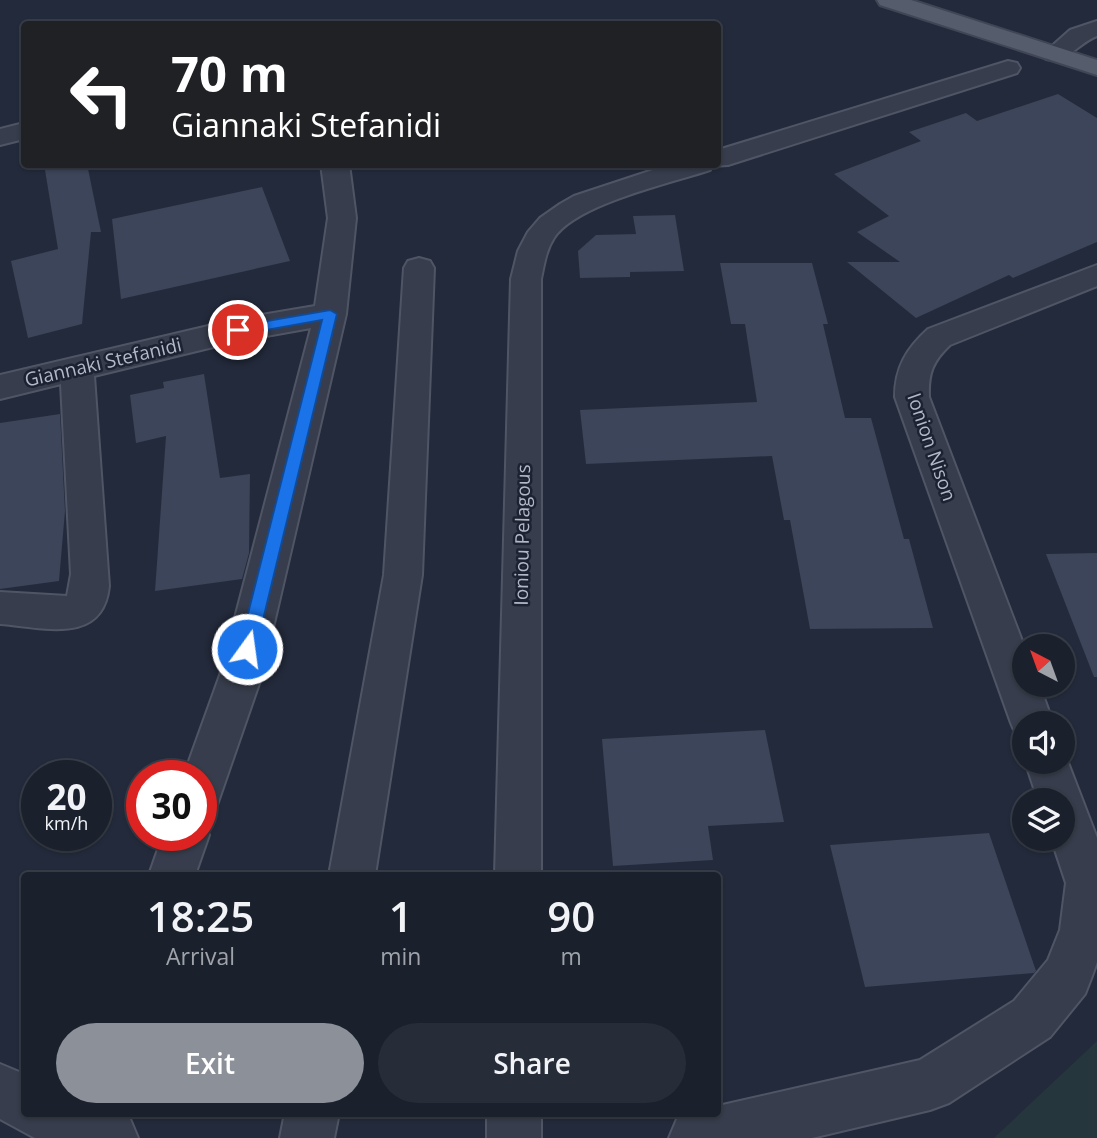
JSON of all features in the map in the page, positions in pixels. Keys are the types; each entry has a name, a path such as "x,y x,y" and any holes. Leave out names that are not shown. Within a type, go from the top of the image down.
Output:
{"main road":[{"path":"888,0 1097,68"}],"street":[{"path":"1055,54 1078,36 1097,28"},
{"path":"721,158 1008,68"},
{"path":"0,137 21,132"},
{"path":"211,760 241,675 330,314 342,218 336,168"},
{"name":"Ioniou Pelagous","path":"518,872 526,279 532,250 541,230 584,202 688,168"},
{"path":"353,872 403,575 419,268"},
{"name":"Ionion Nison","path":"1028,711 912,397 911,376 923,351 939,337 1097,275"},
{"name":"Giannaki Stefanidi","path":"0,387 238,330 330,314"},
{"path":"0,608 73,613 80,610 88,600 90,574 77,369"},
{"path":"696,1138 930,1084 1032,1019 1067,976 1084,930 1090,883 1075,840"},
{"path":"173,872 180,851"},
{"path":"0,1090 21,1101"},
{"path":"307,1138 311,1117"},
{"path":"514,1117 514,1138"}],"shaded area":[{"path":"1097,1041 1097,1138 994,1138"}],"building":[{"path":"1058,94 1097,118 1097,242 1013,278 1009,275 916,318 847,262 900,262 857,232 889,216 834,174 921,141 909,132 966,113 977,121"},
{"path":"45,168 88,168 101,232 91,232 82,324 28,338 11,261 58,249"},
{"path":"262,187 290,261 121,299 112,219"},
{"path":"675,215 684,271 630,272 630,277 580,278 578,251 596,235 636,234 633,216"},
{"path":"720,263 812,263 828,324 823,324 845,418 871,418 904,539 909,539 933,628 810,629 790,520 784,520 772,456 586,464 580,410 757,402 745,324 731,324"},
{"path":"204,374 220,478 250,474 249,553 242,579 155,591 166,436 136,443 130,395 164,388 163,382"},
{"path":"60,414 65,511 59,581 0,589 0,423"},
{"path":"1097,553 1097,677 1094,677 1046,554"},
{"path":"765,730 784,822 708,826 713,860 613,866 602,739"},
{"path":"989,833 1036,971 865,987 830,845"}],"route":[{"path":"238,330 330,314 247,649"}]}
